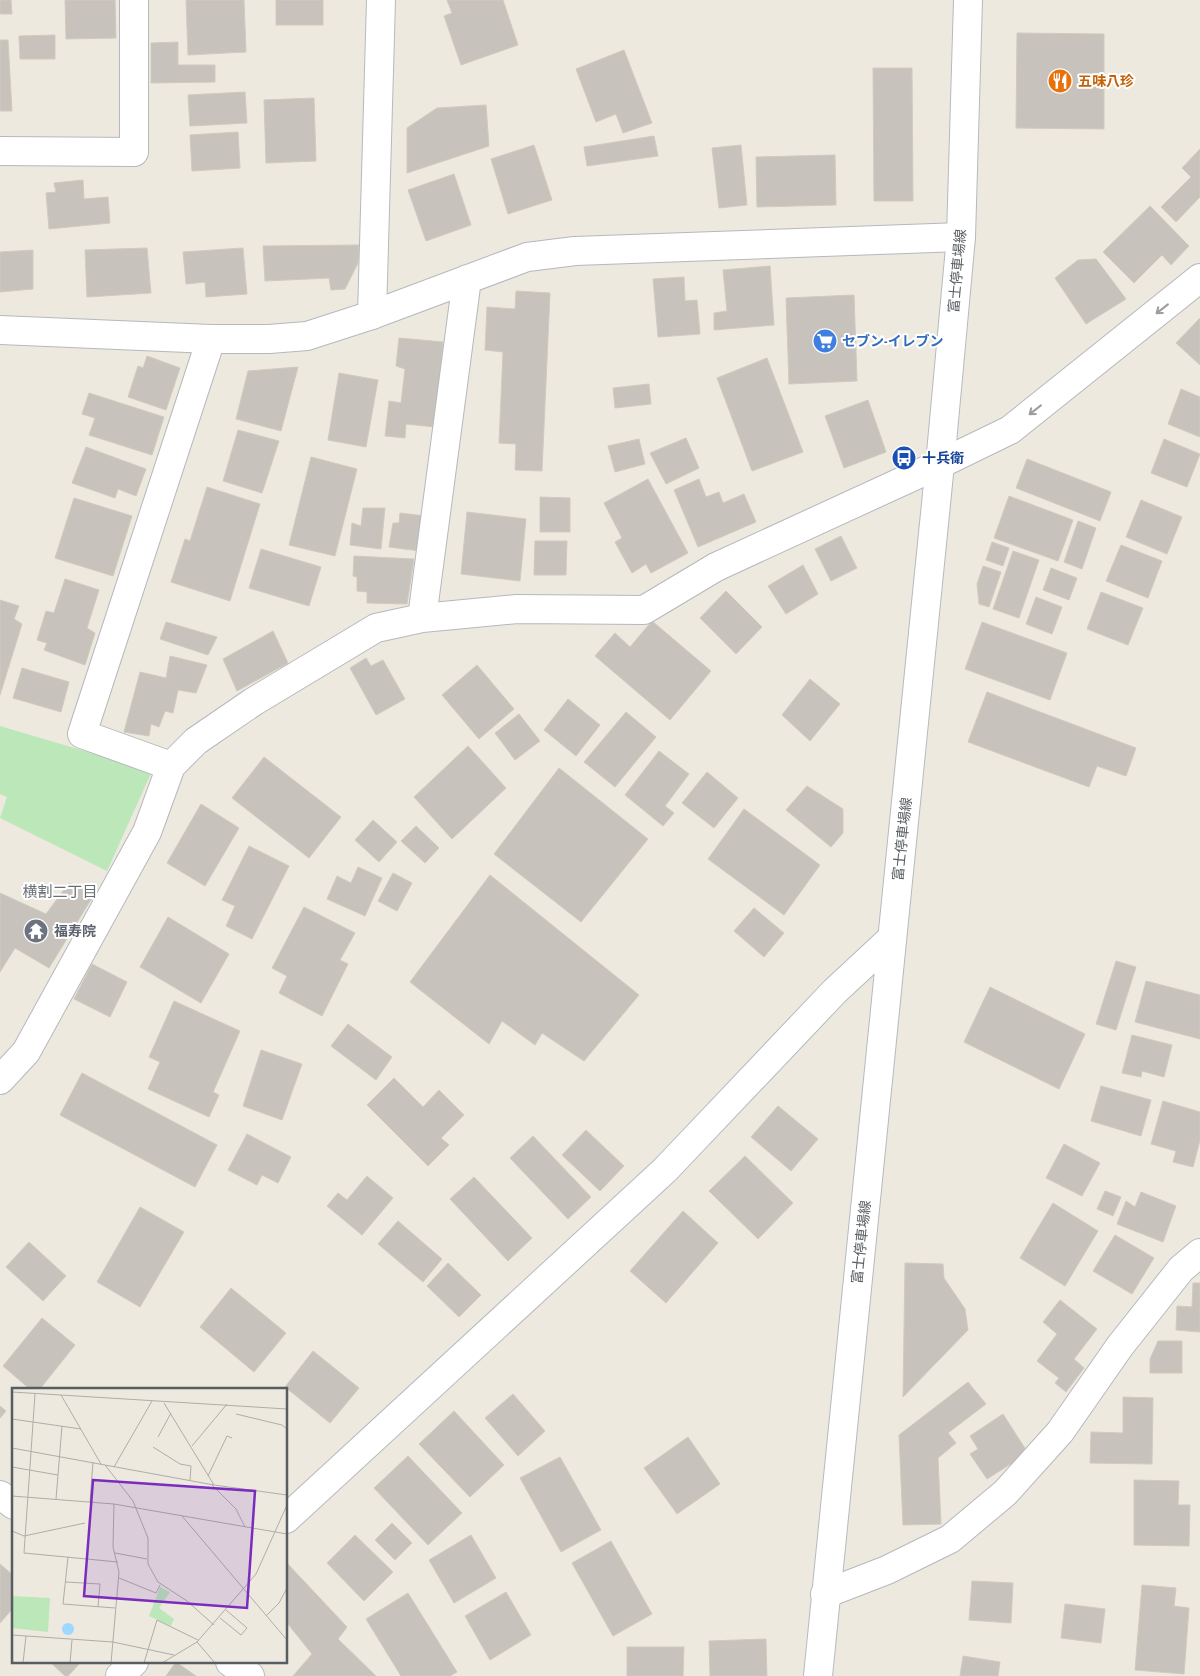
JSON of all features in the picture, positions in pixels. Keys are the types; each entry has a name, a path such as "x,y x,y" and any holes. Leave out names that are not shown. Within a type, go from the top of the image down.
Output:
{"street":[{"path":"0,151 134,152 134,0"},
{"path":"372,315 382,0"},
{"name":"富士停車場線","path":"818,1676 940,464 961,237 968,0"},
{"path":"0,330 211,339 269,339 307,336 372,315 527,257 575,251 961,237"},
{"path":"0,1080 26,1052 147,832 171,766 196,741 253,702 376,628 422,618 517,609 644,610 716,567 1010,430 1200,278"},
{"path":"422,618 467,279"},
{"path":"171,766 82,734 211,339"},
{"path":"288,1517 665,1170 835,991 892,939"},
{"path":"825,1594 887,1570 950,1539 1005,1493 1060,1432 1120,1346 1181,1269 1200,1253"},
{"path":"0,1495 12,1504"},
{"path":"120,1676 132,1664"},
{"path":"233,1664 250,1676"}],"green space":[{"path":"0,726 152,771 107,871 0,818 7,797 0,794"}],"building":[{"path":"0,0 11,0 12,14 0,14"},
{"path":"65,0 115,0 116,38 66,39"},
{"path":"186,0 244,0 246,52 188,55"},
{"path":"276,0 323,0 323,25 276,25"},
{"path":"447,0 503,0 518,45 461,65 444,16 452,13"},
{"name":"五味八珍","path":"1017,33 1104,34 1104,129 1016,128"},
{"path":"55,35 55,59 20,59 19,36"},
{"path":"0,40 8,40 12,111 0,111"},
{"path":"178,42 178,65 215,65 215,82 151,83 151,43"},
{"path":"624,50 652,123 623,133 616,114 596,122 576,69"},
{"path":"873,68 912,68 913,201 874,201"},
{"path":"245,92 247,123 190,126 188,95"},
{"path":"314,98 316,161 266,163 264,100"},
{"path":"486,105 489,146 407,173 407,128 437,108"},
{"path":"238,132 240,168 192,171 190,135"},
{"path":"654,136 658,156 587,166 584,147"},
{"path":"534,145 552,200 508,214 491,159"},
{"path":"741,145 747,205 719,208 712,148"},
{"path":"1200,149 1200,197 1176,222 1161,207 1191,177 1182,168"},
{"path":"835,155 836,205 757,207 756,157"},
{"path":"454,174 471,225 426,241 408,190"},
{"path":"83,180 84,199 108,197 110,223 49,229 46,193 56,192 54,183"},
{"path":"1150,206 1189,246 1171,265 1162,255 1134,283 1103,252"},
{"path":"359,245 358,263 345,289 331,290 329,278 265,281 263,246"},
{"path":"147,248 151,293 87,297 85,250"},
{"path":"243,248 247,294 206,297 205,282 186,284 183,252"},
{"path":"33,250 33,289 0,292 0,252"},
{"path":"1096,259 1126,299 1086,324 1055,278 1078,260"},
{"path":"770,266 774,325 714,330 714,313 727,311 723,270"},
{"path":"684,277 685,301 697,300 700,334 658,337 653,279"},
{"path":"516,291 550,293 542,471 515,470 516,444 499,443 503,352 485,350 487,307 515,309"},
{"path":"854,295 857,381 789,384 786,298"},
{"path":"1200,318 1200,365 1176,343"},
{"path":"399,338 443,342 435,427 406,424 405,438 385,436 389,401 401,403 405,369 396,366"},
{"path":"147,356 180,368 166,410 128,397 138,366 143,368"},
{"path":"767,358 803,452 752,471 717,378"},
{"path":"298,367 281,431 236,419 248,371"},
{"path":"339,373 378,380 366,447 328,440"},
{"path":"649,384 651,404 615,408 613,388"},
{"path":"1181,389 1200,397 1200,437 1168,424"},
{"path":"89,393 164,417 152,455 89,435 95,418 82,414"},
{"path":"868,400 886,452 844,468 825,416"},
{"path":"238,430 279,441 262,493 223,481"},
{"path":"686,438 699,468 666,484 650,453"},
{"path":"639,439 645,464 615,472 608,446"},
{"path":"1164,439 1200,454 1187,487 1151,473"},
{"path":"86,447 146,469 136,496 118,489 115,498 72,483"},
{"path":"311,457 357,469 335,556 289,545"},
{"path":"1027,459 1111,492 1100,521 1016,488"},
{"path":"648,479 688,553 651,573 646,564 632,573 615,542 622,538 604,503"},
{"path":"699,479 706,497 719,492 723,503 744,494 756,522 698,547 674,490"},
{"path":"207,487 260,504 230,601 171,582 185,539 190,541"},
{"path":"1009,496 1073,520 1058,561 994,538"},
{"path":"540,497 570,498 570,532 540,532"},
{"path":"74,498 132,516 113,576 55,558"},
{"path":"1141,500 1182,517 1167,554 1126,537"},
{"path":"363,508 385,508 381,549 350,545 352,523 361,526"},
{"path":"467,512 526,519 520,581 461,574"},
{"path":"400,513 425,516 420,551 389,547 393,523 399,523"},
{"path":"1078,521 1096,528 1082,569 1064,562"},
{"path":"841,536 857,568 831,581 815,549"},
{"path":"535,541 567,541 566,575 534,575"},
{"path":"992,542 1009,548 1003,566 986,560"},
{"path":"1121,545 1162,561 1148,598 1106,581"},
{"path":"261,549 321,567 309,606 249,588"},
{"path":"1013,551 1039,560 1019,618 993,609"},
{"path":"354,556 414,559 407,604 367,603 367,592 357,591 357,577 353,576"},
{"path":"803,565 818,594 786,614 768,586"},
{"path":"983,566 1001,572 989,607 979,604 977,584"},
{"path":"1051,568 1077,578 1069,600 1043,590"},
{"path":"65,579 99,590 87,628 95,633 85,665 44,650 47,643 37,640 46,611 54,613"},
{"path":"726,591 762,627 736,654 700,618"},
{"path":"1101,592 1143,608 1128,645 1087,629"},
{"path":"1036,597 1062,607 1052,634 1026,624"},
{"path":"0,600 19,606 14,619 22,624 0,695"},
{"path":"652,621 711,671 670,720 595,656 615,633 630,647"},
{"path":"166,622 217,637 208,655 160,639"},
{"path":"982,622 1067,653 1050,700 965,669"},
{"path":"273,631 288,663 237,691 223,659"},
{"path":"170,656 207,665 196,693 178,690 173,713 165,711 159,727 151,724 149,736 124,732 140,672 166,678"},
{"path":"366,658 371,666 383,660 405,699 376,715 350,668"},
{"path":"477,665 514,709 479,739 442,695"},
{"path":"22,668 69,682 61,712 13,698"},
{"path":"810,679 840,704 810,741 782,715"},
{"path":"987,692 1136,748 1126,776 1097,766 1089,787 968,742"},
{"path":"568,699 600,725 576,756 544,730"},
{"path":"626,712 656,737 615,787 584,762"},
{"path":"519,714 540,741 515,760 495,733"},
{"path":"468,746 506,788 452,839 414,797"},
{"path":"659,751 689,774 665,806 674,813 663,826 625,795"},
{"path":"264,757 341,817 309,858 232,798"},
{"path":"559,768 648,839 581,922 494,854"},
{"path":"707,772 738,798 714,828 682,803"},
{"path":"807,786 843,809 843,833 831,847 786,810"},
{"path":"201,804 239,828 205,886 167,863"},
{"path":"744,809 820,865 784,915 708,859"},
{"path":"373,820 397,842 379,862 355,840"},
{"path":"416,826 439,848 425,863 401,841"},
{"path":"249,846 289,866 252,939 226,926 235,906 222,900"},
{"path":"358,867 382,878 365,916 327,899 337,876 351,883"},
{"path":"393,873 412,883 397,911 378,901"},
{"path":"490,875 639,995 584,1061 542,1033 535,1045 502,1021 489,1044 410,982"},
{"name":"福寿院","path":"69,883 95,893 49,968 15,948 0,972 0,893 46,914"},
{"path":"304,907 355,933 340,960 348,964 322,1016 279,993 287,976 272,968"},
{"path":"754,908 784,933 764,957 734,931"},
{"path":"168,917 229,954 201,1003 140,967"},
{"path":"1116,961 1136,967 1116,1030 1096,1024"},
{"path":"92,964 127,982 110,1017 74,999"},
{"path":"1146,981 1200,995 1200,1039 1135,1022"},
{"path":"990,987 1085,1034 1059,1089 964,1042"},
{"path":"174,1001 240,1031 213,1092 219,1095 209,1117 148,1089 160,1062 149,1057"},
{"path":"348,1024 392,1057 376,1080 331,1046"},
{"path":"1132,1035 1172,1045 1164,1077 1142,1071 1141,1077 1122,1073"},
{"path":"261,1050 302,1064 282,1120 243,1106"},
{"path":"82,1073 217,1145 195,1187 60,1115"},
{"path":"394,1078 423,1107 439,1090 464,1115 441,1138 449,1145 428,1166 367,1105"},
{"path":"1101,1086 1151,1100 1141,1136 1091,1121"},
{"path":"1163,1101 1200,1112 1200,1140 1193,1167 1173,1162 1176,1151 1151,1144"},
{"path":"778,1106 818,1139 791,1171 751,1137"},
{"path":"586,1130 624,1166 600,1191 562,1155"},
{"path":"247,1134 291,1157 278,1183 262,1175 257,1185 228,1170"},
{"path":"533,1136 591,1197 568,1219 510,1158"},
{"path":"1064,1144 1100,1163 1082,1196 1046,1178"},
{"path":"745,1156 793,1203 758,1239 709,1191"},
{"path":"367,1176 393,1198 362,1235 327,1206 338,1193 347,1200"},
{"path":"474,1177 532,1238 508,1261 450,1199"},
{"path":"1105,1191 1121,1197 1113,1216 1097,1209"},
{"path":"1141,1192 1176,1206 1163,1242 1117,1224 1126,1201 1135,1207"},
{"path":"1053,1203 1098,1231 1065,1286 1020,1258"},
{"path":"140,1207 184,1232 140,1307 97,1282"},
{"path":"683,1211 718,1243 666,1303 630,1271"},
{"path":"398,1221 442,1259 423,1282 378,1244"},
{"path":"1115,1235 1154,1258 1132,1294 1093,1271"},
{"path":"29,1242 66,1276 43,1301 6,1267"},
{"path":"448,1263 481,1295 459,1317 427,1286"},
{"path":"905,1263 943,1264 944,1278 965,1309 968,1330 903,1397"},
{"path":"1193,1283 1200,1283 1200,1332 1176,1330 1177,1306 1192,1307"},
{"path":"231,1288 286,1333 254,1372 200,1327"},
{"path":"1060,1300 1097,1329 1074,1359 1084,1368 1066,1392 1055,1383 1059,1378 1037,1361 1057,1334 1043,1322"},
{"path":"42,1318 75,1345 41,1388 29,1388 3,1366"},
{"path":"1158,1341 1182,1341 1182,1373 1150,1373 1150,1359"},
{"path":"313,1351 359,1388 330,1423 285,1387"},
{"path":"968,1382 986,1404 948,1433 956,1443 938,1458 941,1524 903,1525 899,1435"},
{"path":"513,1394 545,1431 518,1456 485,1418"},
{"path":"1123,1397 1153,1398 1152,1464 1090,1463 1091,1432 1123,1433"},
{"path":"0,1406 6,1411 0,1418"},
{"path":"454,1411 504,1465 470,1497 419,1444"},
{"path":"1003,1414 1028,1453 987,1479 970,1454 978,1449 970,1436"},
{"path":"688,1437 720,1484 677,1514 644,1468"},
{"path":"408,1456 462,1513 428,1545 374,1488"},
{"path":"560,1457 601,1530 561,1552 520,1478"},
{"path":"1134,1480 1179,1481 1178,1505 1190,1505 1189,1546 1134,1545"},
{"path":"392,1523 412,1543 395,1560 375,1540"},
{"path":"355,1535 393,1572 364,1601 327,1563"},
{"path":"471,1535 496,1578 454,1603 429,1560"},
{"path":"611,1541 652,1614 613,1636 572,1563"},
{"path":"0,1564 12,1574 12,1609 0,1623"},
{"path":"288,1564 347,1627 338,1639 376,1676 293,1676 312,1654 288,1624"},
{"path":"972,1581 1013,1583 1011,1623 969,1620"},
{"path":"1142,1585 1176,1588 1174,1606 1189,1608 1184,1674 1135,1670"},
{"path":"506,1592 531,1635 490,1660 465,1616"},
{"path":"408,1593 457,1672 450,1676 401,1676 366,1619"},
{"path":"1065,1604 1105,1609 1101,1643 1061,1638"},
{"path":"766,1639 767,1676 710,1676 709,1641"},
{"path":"627,1647 684,1647 683,1676 627,1676"},
{"path":"963,1656 1000,1662 998,1676 960,1676"},
{"path":"52,1664 79,1664 68,1676 65,1676"},
{"path":"175,1664 179,1664 196,1676 166,1676"}],"place":[{"name":"五味八珍","path":"1060,81"},
{"name":"セブン-イレブン","path":"825,341"},
{"name":"十兵衛","path":"904,458"},
{"name":"福寿院","path":"36,931"}],"district":[{"name":"横割二丁目","path":"60,891"}]}
